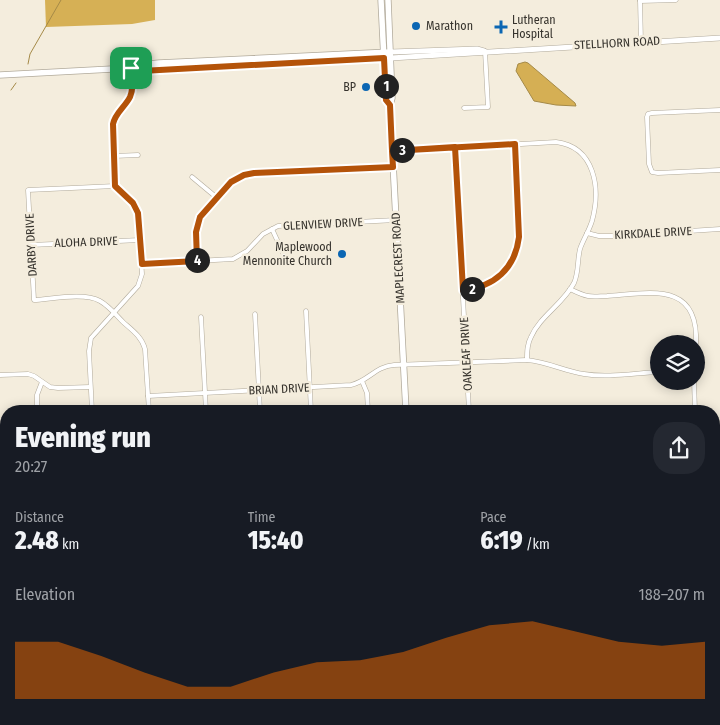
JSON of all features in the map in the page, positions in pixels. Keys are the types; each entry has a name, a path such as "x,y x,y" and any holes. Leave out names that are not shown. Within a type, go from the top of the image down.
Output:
{"main road":[{"name":"MAPLECREST ROAD","path":"380,0 387,55"},
{"name":"MAPLECREST ROAD","path":"388,0 386,100 390,105 406,405"},
{"name":"STELLHORN ROAD","path":"0,76 131,68 139,65 159,63 387,55 477,49 485,51 720,38"}],"street":[{"path":"641,42 640,1 676,0"},
{"path":"464,108 488,107 485,51"},
{"path":"92,405 89,343 96,330 138,286 142,274 139,219 136,207 115,186 113,120 130,96 132,86 131,68"},
{"path":"720,110 648,114 649,164 652,172 720,170"},
{"path":"392,151 556,142 564,143 578,150 589,162 594,178 595,204 591,222 579,254 577,275 570,289 534,330 528,343 526,360"},
{"path":"463,290 476,289 495,280 508,267 517,250 519,237 515,144"},
{"name":"OAKLEAF DRIVE","path":"455,147 469,405"},
{"path":"114,156 138,155"},
{"path":"197,261 196,232 200,217 231,182 244,175 393,167"},
{"path":"192,177 216,197"},
{"name":"DARBY DRIVE","path":"113,313 99,300 92,298 34,300 28,190 115,186"},
{"name":"GLENVIEW DRIVE","path":"142,264 225,260 241,256 263,234 278,226 396,220"},
{"path":"272,229 284,254"},
{"name":"KIRKDALE DRIVE","path":"587,233 599,236 613,236 720,229"},
{"name":"ALOHA DRIVE","path":"31,245 140,240"},
{"path":"570,289 590,297 661,293 675,297 687,306 696,323 696,335"},
{"path":"306,311 311,405"},
{"path":"113,313 136,333 144,344 149,405"},
{"path":"255,314 260,405"},
{"path":"201,317 206,405"},
{"name":"BRIAN DRIVE","path":"148,396 350,385 362,382 382,367 404,364 526,360 546,362 578,373 591,375 650,372"},
{"path":"0,375 28,374 58,388 90,387"},
{"path":"37,405 42,382"},
{"path":"362,382 367,393 368,405"},
{"path":"694,390 695,405"}],"shaded area":[{"path":"45,0 155,0 155,20 132,24 46,27"},
{"path":"525,62 575,103 576,106 534,101 516,71 518,64"}],"waterway":[{"path":"28,64 30,54 61,0"},
{"path":"11,90 16,83"}],"place":[{"name":"Marathon","path":"416,26"},
{"name":"Lutheran Hospital","path":"501,27"},
{"name":"BP","path":"366,87"},
{"name":"Maplewood Mennonite Church","path":"342,254"}],"route":[{"path":"131,68 132,90 130,96 113,120 115,186 136,207 139,219 142,264 197,261 196,232 200,217 231,182 244,175 393,167 392,151 515,144 519,237 517,250 512,262 495,280 476,289 463,290 455,147 392,151 390,105 386,100 384,58 141,71 131,68"}]}
